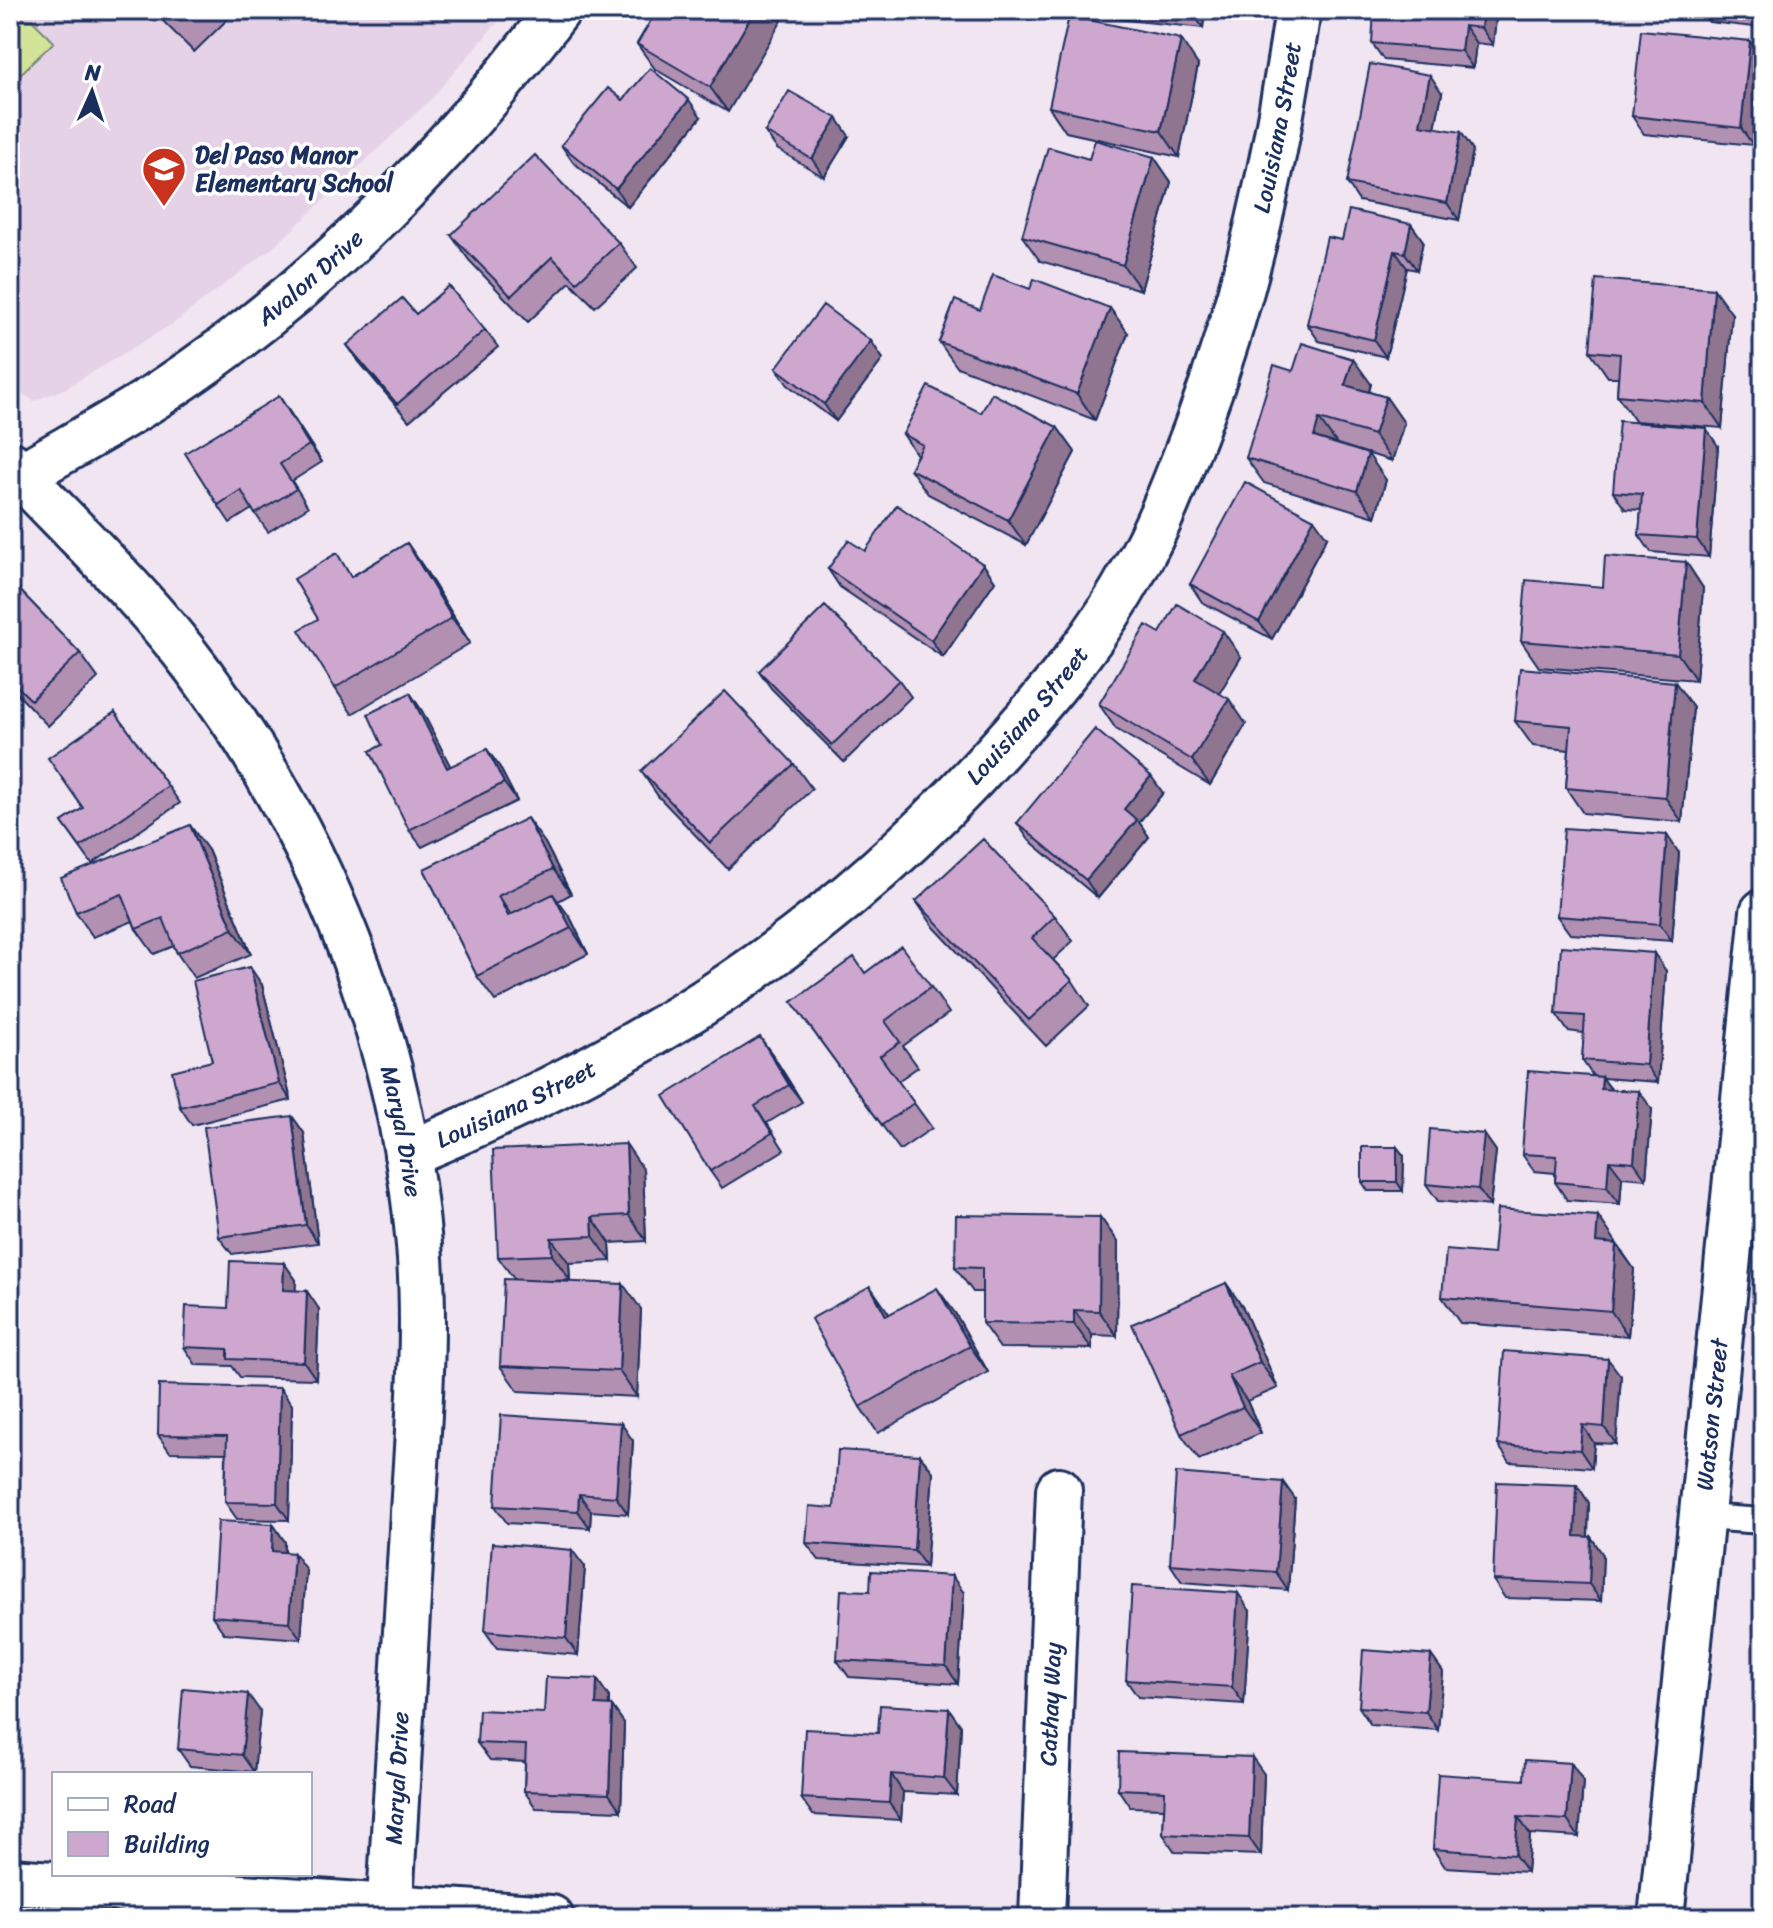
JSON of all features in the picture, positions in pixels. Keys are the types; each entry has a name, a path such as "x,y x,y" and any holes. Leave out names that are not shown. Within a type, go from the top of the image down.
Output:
{"street":[{"name":"Avalon Drive","path":"14,474 162,391 251,327 376,219 452,140 558,10"},
{"name":"Louisiana Street","path":"407,1154 503,1114 594,1070 683,1018 768,960 850,897 963,791 1031,715 1100,627 1142,555 1178,475 1219,367 1253,255 1272,170 1298,10"},
{"name":"Maryal Drive","path":"14,474 120,579 196,668 260,762 298,829 346,932 383,1041 407,1154 419,1246 422,1360 389,1912"},
{"name":"Watson Street","path":"1661,1918 1763,912"},
{"name":"Cathay Way","path":"1042,1918 1059,1490"},
{"path":"10,1881 389,1912 551,1918"}],"lane":[{"path":"1703,1517 1763,1521"}],"shaded area":[{"name":"Del Paso Manor Elementary School","path":"10,10 508,10 431,99 276,245 174,323 66,388 34,401 10,386"}],"green space":[{"path":"32,20 54,42 10,84 10,22"}],"building":[{"path":"162,10 181,10 171,20"},
{"path":"657,10 755,10 710,87 637,44"},
{"path":"1374,10 1483,10 1481,28 1464,26 1461,51 1372,43"},
{"path":"1069,16 1181,39 1161,131 1049,107"},
{"path":"1641,30 1750,41 1741,128 1632,116"},
{"path":"1370,64 1430,75 1420,125 1461,132 1447,203 1347,183"},
{"path":"650,68 689,100 616,189 561,145 608,88 623,100"},
{"path":"789,91 837,118 812,159 765,132"},
{"path":"1095,140 1154,157 1123,265 1022,236 1048,147 1089,159"},
{"path":"535,155 619,243 577,282 552,257 511,296 451,235"},
{"path":"1349,210 1411,224 1405,253 1395,251 1374,340 1307,324 1327,237 1342,240"},
{"path":"993,275 1030,289 1034,279 1110,308 1077,394 939,342 955,300 980,310"},
{"path":"1596,279 1714,289 1705,403 1617,395 1620,354 1590,351"},
{"path":"449,286 485,330 397,404 347,345 402,298 416,314"},
{"path":"823,305 871,341 824,404 776,368"},
{"path":"1302,343 1353,359 1345,385 1386,397 1374,435 1319,419 1314,437 1368,454 1357,491 1246,458 1274,365 1293,371"},
{"path":"928,386 981,413 992,393 1057,427 1008,520 910,469 923,445 903,434"},
{"path":"279,396 309,445 280,464 296,489 255,514 241,490 218,505 185,453"},
{"path":"1619,421 1706,428 1697,539 1639,535 1642,494 1613,492"},
{"path":"1245,482 1314,519 1259,622 1190,584"},
{"path":"897,505 983,564 931,640 828,569 848,540 865,551"},
{"path":"407,543 452,618 335,688 299,630 318,619 294,579 337,553 351,577"},
{"path":"1605,556 1686,562 1678,654 1521,641 1526,580 1603,587"},
{"path":"10,580 80,653 31,700 10,679"},
{"path":"1177,604 1223,631 1195,679 1229,699 1192,760 1099,704 1146,625 1160,633"},
{"path":"825,606 899,680 832,745 759,671"},
{"path":"1520,668 1675,682 1665,797 1566,788 1571,726 1515,721"},
{"path":"725,691 794,764 710,843 641,771"},
{"path":"410,693 447,768 487,749 504,783 409,830 370,751 382,745 368,714"},
{"path":"115,712 168,786 80,847 62,822 83,808 48,758"},
{"path":"1095,729 1151,776 1124,809 1137,820 1086,880 1017,823"},
{"path":"527,818 553,869 498,896 508,916 553,894 571,928 477,976 424,869"},
{"path":"190,825 233,929 177,953 163,918 136,929 122,894 76,912 61,878"},
{"path":"1564,828 1667,835 1660,924 1557,916"},
{"path":"983,839 1055,916 1032,938 1072,980 1029,1020 916,901"},
{"path":"901,946 931,987 885,1021 900,1042 880,1056 914,1103 882,1125 792,1002 854,957 865,973"},
{"path":"1561,946 1654,953 1646,1065 1582,1060 1585,1016 1556,1014"},
{"path":"250,967 279,1083 180,1107 172,1071 212,1061 193,981"},
{"path":"760,1037 789,1085 755,1106 772,1133 710,1171 664,1096"},
{"path":"1528,1071 1602,1077 1601,1089 1639,1091 1634,1162 1609,1160 1607,1187 1555,1182 1557,1156 1522,1154"},
{"path":"292,1116 306,1225 219,1237 204,1127"},
{"path":"1430,1129 1484,1134 1478,1189 1426,1184"},
{"path":"626,1144 629,1215 592,1217 593,1236 551,1238 552,1255 498,1257 493,1150"},
{"path":"1362,1147 1397,1147 1397,1182 1362,1182"},
{"path":"1497,1209 1598,1216 1596,1242 1616,1244 1611,1311 1442,1297 1446,1250 1493,1254"},
{"path":"956,1215 1100,1217 1099,1311 1074,1310 1074,1324 982,1323 982,1268 955,1267"},
{"path":"230,1261 284,1263 283,1290 307,1291 304,1362 228,1359 228,1349 184,1347 186,1306 228,1308"},
{"path":"504,1279 623,1284 619,1371 500,1366"},
{"path":"1226,1283 1260,1362 1229,1376 1243,1407 1181,1434 1132,1324"},
{"path":"870,1286 886,1316 937,1288 970,1346 860,1407 811,1319"},
{"path":"1504,1351 1608,1359 1604,1427 1582,1425 1580,1450 1498,1445"},
{"path":"159,1385 280,1388 277,1503 225,1502 227,1436 158,1435"},
{"path":"501,1415 621,1423 616,1497 579,1494 578,1511 495,1506"},
{"path":"838,1450 920,1455 914,1550 806,1543 809,1506 834,1508"},
{"path":"1176,1473 1283,1482 1276,1572 1170,1564"},
{"path":"1497,1482 1577,1485 1575,1536 1591,1537 1589,1584 1493,1580"},
{"path":"218,1521 273,1524 272,1551 294,1553 289,1622 212,1616"},
{"path":"492,1543 572,1550 566,1638 485,1631"},
{"path":"871,1571 952,1576 946,1666 837,1660 841,1590 870,1591"},
{"path":"1132,1586 1238,1593 1232,1687 1126,1680"},
{"path":"1363,1650 1431,1655 1426,1712 1359,1707"},
{"path":"1763,1654 1763,1811 1751,1810"},
{"path":"546,1677 597,1679 596,1705 612,1706 609,1794 524,1791 526,1745 477,1743 479,1710 544,1713"},
{"path":"183,1688 248,1694 242,1755 178,1749"},
{"path":"880,1705 949,1709 944,1778 891,1774 889,1803 801,1798 805,1729 878,1733"},
{"path":"1119,1752 1252,1757 1249,1838 1163,1834 1165,1791 1118,1789"},
{"path":"1525,1760 1571,1763 1567,1820 1518,1817 1515,1855 1433,1849 1438,1774 1524,1780"}],"place":[{"name":"Del Paso Manor Elementary School","path":"164,208"}]}
